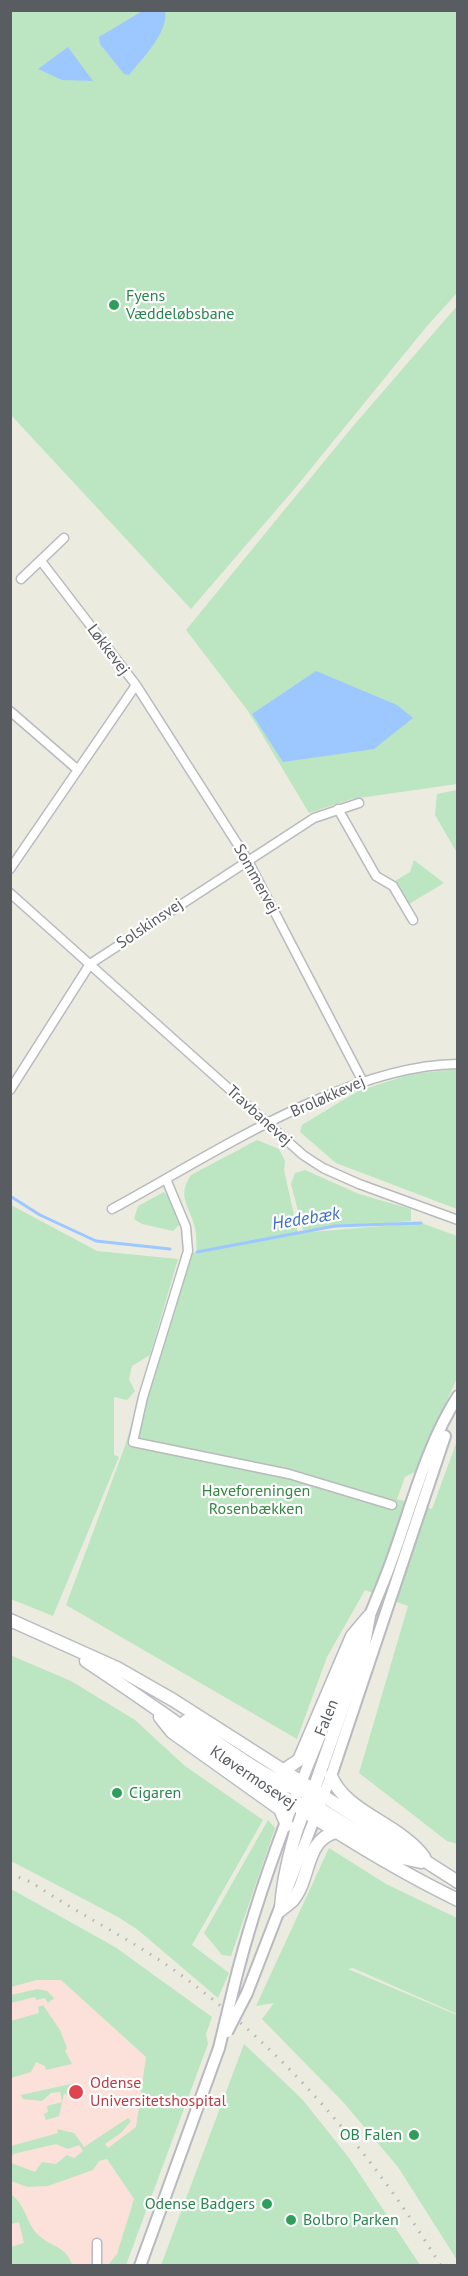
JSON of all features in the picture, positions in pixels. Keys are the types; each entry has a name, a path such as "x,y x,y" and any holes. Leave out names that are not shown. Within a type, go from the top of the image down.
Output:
{"main road":[{"path":"284,1770 297,1762 352,1636 369,1616"},
{"path":"281,1910 282,1885 296,1830 363,1648 369,1616"},
{"name":"Kløvermosevej","path":"10,1620 117,1668 284,1770 336,1832 407,1876 458,1900"},
{"name":"Kløvermosevej","path":"57,1642 150,1704 225,1760 308,1800 428,1863 458,1882"},
{"path":"150,1704 172,1732 279,1809 287,1825"},
{"path":"331,1776 338,1791 414,1843 428,1863"},
{"path":"281,1910 293,1900 318,1842 327,1834 336,1832"}],"street":[{"path":"21,579 64,538"},
{"name":"Løkkevej","path":"10,869 136,686 41,561"},
{"name":"Sommervej","path":"136,686 247,859 362,1080"},
{"path":"10,711 78,770"},
{"name":"Solskinsvej","path":"10,1090 90,964 247,859 314,818 359,802"},
{"path":"338,809 376,876 393,886 413,920"},
{"name":"Travbanevej","path":"10,893 268,1124 323,1168 458,1220"},
{"name":"Broløkkevej","path":"111,1209 268,1124 362,1080 432,1064 458,1064"},
{"path":"166,1179 186,1227 188,1251 143,1397 133,1442 289,1474 392,1505"},
{"path":"369,1616 434,1446 458,1396"},
{"name":"Falen","path":"140,2265 219,2048 257,1907 287,1825 331,1776 396,1576 458,1406"},
{"name":"Falen","path":"219,2048 247,1992 281,1910"},
{"path":"97,2243 97,2265"}],"shaded area":[{"name":"Odense Universitetshospital","path":"37,1980 61,1980 146,2057 137,2127 102,2152 134,2199 117,2255 108,2265 11,2266 11,1987"}],"green space":[{"name":"Fyens Væddeløbsbane","path":"10,11 457,11 457,293 191,609 11,415"},
{"path":"457,306 457,784 352,799 309,813 248,711 186,630 354,425"},
{"path":"458,790 457,853 435,815 437,794"},
{"path":"414,860 444,883 409,904 395,881 410,872"},
{"path":"457,1069 457,1209 336,1163 300,1132 302,1125 358,1091 412,1074"},
{"name":"Haveforeningen Rosenbækken","path":"257,1140 279,1149 285,1161 284,1170 298,1233 421,1223 457,1236 457,1378 415,1472 405,1477 397,1499 432,1509 457,1441 457,1844 447,1841 359,1773 408,1606 365,1590 327,1657 297,1739 66,1605 125,1446 181,1255 197,1252 195,1228 184,1196 187,1183 191,1175"},
{"path":"305,1170 359,1194 411,1209 411,1221 303,1230 291,1184 295,1173"},
{"path":"164,1192 171,1200 179,1225 173,1231 142,1224 134,1219 138,1206"},
{"path":"11,1205 97,1251 178,1259 150,1355 132,1366 129,1379 135,1391 127,1400 114,1397 114,1455 119,1457 53,1616 11,1599"},
{"name":"Cigaren","path":"10,1655 71,1681 135,1720 185,1766 263,1820 192,1945 229,1973 218,1998 138,1930 118,1917 11,1861"},
{"path":"268,1820 275,1828 231,1956 222,1955 204,1933"},
{"name":"OB Falen","path":"329,1848 386,1884 457,1918 457,2014 353,1968 348,1969 457,2015 457,2260 398,2167 344,2103 262,2019 274,2003 256,2006"},
{"path":"11,1889 115,1947 212,2017 206,2034 208,2044 126,2265 108,2265 117,2254 134,2199 107,2159 99,2161 93,2170 48,2186 27,2187 11,2181 11,2163 35,2172 42,2162 56,2164 67,2155 74,2158 83,2151 79,2145 68,2149 56,2144 13,2154 11,2160 11,2146 58,2133 57,2129 74,2133 84,2147 128,2118 131,2121 122,2132 105,2144 108,2148 136,2127 146,2057 61,1980 37,1980 11,1987"},
{"path":"37,1989 47,1991 54,1998 48,2003 45,1998 36,2000 35,1997 11,2003 11,1995"},
{"path":"43,2005 60,2030 67,2048 65,2051 72,2064 46,2070 45,2066 36,2062 31,2072 11,2078 11,2021 39,2013 38,2007"},
{"name":"Bolbro Parken","path":"244,2044 302,2099 349,2158 420,2265 161,2265"},
{"path":"75,2083 74,2096 64,2094 59,2116 46,2120 44,2114 48,2112 47,2106 62,2102 60,2092 51,2093 42,2101 23,2099 21,2095"},
{"path":"11,2194 20,2204 37,2234 62,2250 72,2265 11,2265 11,2247 24,2243 19,2222 11,2224"}],"water":[{"path":"144,10 165,11 163,28 159,37 129,75 124,74 100,44 99,37"},
{"path":"68,47 93,81 62,80 38,69"},
{"path":"316,671 397,705 413,718 374,749 283,762 252,714"}],"waterway":[{"name":"Hedebæk","path":"10,1196 40,1215 96,1241 170,1249"},
{"name":"Hedebæk","path":"197,1252 335,1226 421,1223"}],"railway":[{"path":"10,1874 31,1882 167,1965 223,2008 259,2040 294,2074 358,2147 415,2225 441,2266"}],"place":[{"name":"Fyens Væddeløbsbane","path":"114,305"},
{"name":"Cigaren","path":"117,1793"},
{"name":"Odense Universitetshospital","path":"76,2092"},
{"name":"OB Falen","path":"414,2135"},
{"name":"Odense Badgers","path":"267,2204"},
{"name":"Bolbro Parken","path":"291,2220"}]}
